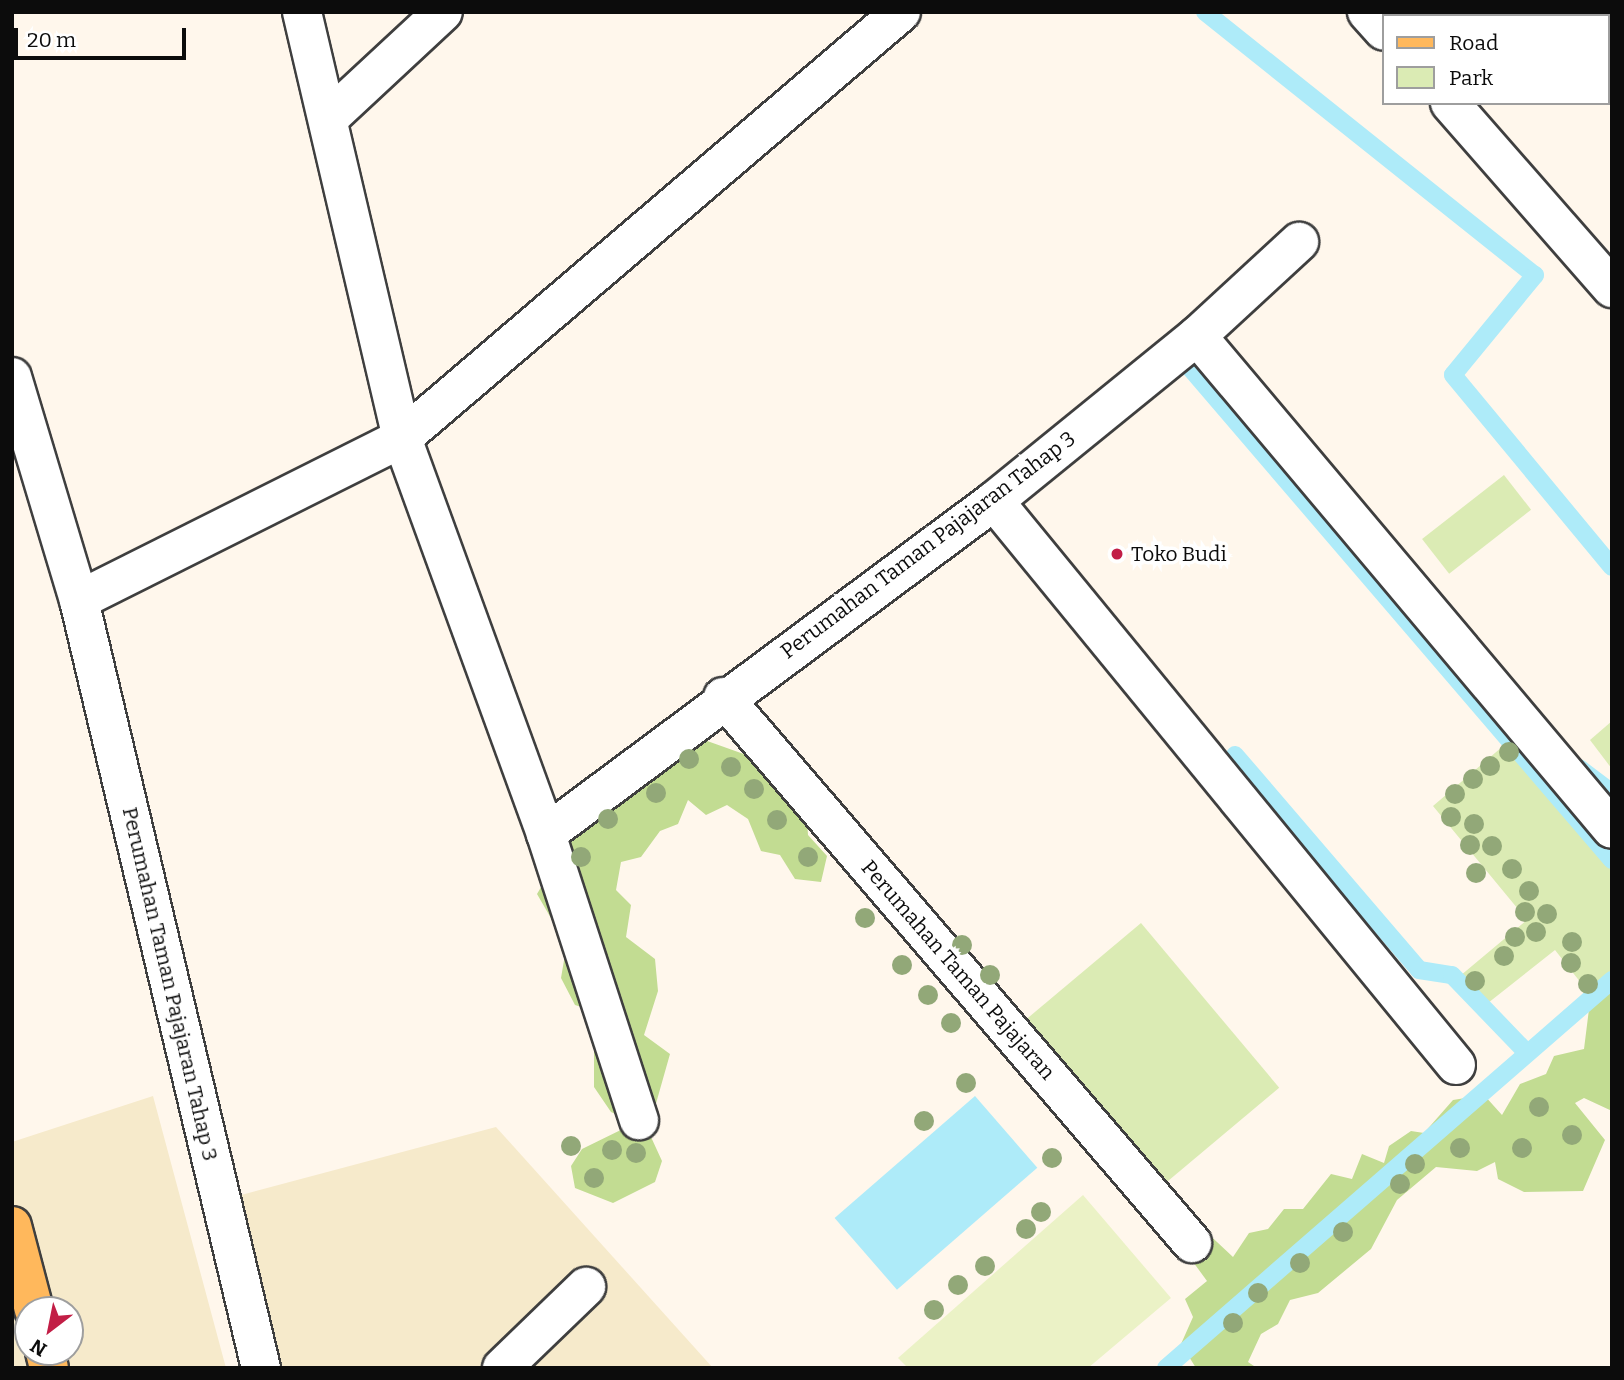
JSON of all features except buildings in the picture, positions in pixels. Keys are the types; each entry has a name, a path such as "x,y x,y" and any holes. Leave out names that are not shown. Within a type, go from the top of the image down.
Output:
{"main road":[{"path":"12,1226 30,1296"}],"street":[{"path":"302,12 330,117 402,438 546,834 639,1121"},
{"path":"330,117 443,12"},
{"path":"79,600 402,438 901,12"},
{"path":"1367,12 1382,29"},
{"path":"1456,105 1612,288"},
{"name":"Perumahan Taman Pajajaran Tahap 3","path":"546,834 723,697 993,500 1197,336 1299,242"},
{"path":"1197,336 1612,829"},
{"name":"Perumahan Taman Pajajaran Tahap 3","path":"12,377 79,600 261,1368"},
{"path":"993,500 1456,1065"},
{"name":"Perumahan Taman Pajajaran","path":"723,697 1192,1243"},
{"path":"502,1368 586,1287"}],"shaded area":[{"path":"153,1096 226,1368 12,1368 12,1142"},
{"path":"496,1127 713,1368 275,1368 230,1198"}],"green space":[{"path":"1504,475 1531,510 1449,574 1422,539"},
{"path":"1612,721 1612,769 1590,740"},
{"path":"696,737 769,763 806,805 808,835 827,856 821,882 795,879 780,855 761,851 748,819 727,805 706,815 688,800 678,824 660,831 641,857 621,862 616,890 631,905 626,937 655,959 658,991 644,1035 670,1054 655,1107 651,1137 662,1161 655,1182 613,1203 575,1188 571,1166 582,1149 635,1123 611,1112 594,1087 594,1011 575,1005 561,978 570,925 552,920 537,894 567,843"},
{"path":"1509,741 1612,862 1612,980 1592,997 1555,950 1488,1003 1460,976 1527,920 1433,806"},
{"path":"1141,923 1279,1088 1164,1185 1025,1020"},
{"path":"1612,978 1612,1111 1584,1098 1575,1103 1605,1140 1583,1191 1524,1192 1498,1179 1495,1162 1477,1171 1436,1167 1397,1200 1371,1249 1318,1293 1290,1300 1278,1324 1261,1334 1248,1362 1257,1368 1196,1368 1181,1344 1193,1317 1185,1299 1207,1281 1169,1229 1201,1227 1233,1257 1249,1233 1268,1229 1284,1209 1303,1209 1331,1174 1352,1179 1362,1154 1384,1163 1389,1146 1411,1131 1424,1133 1453,1100 1484,1095 1502,1115 1520,1084 1546,1074 1554,1056 1584,1049 1591,993 1601,979"},
{"path":"1083,1195 1171,1298 1088,1368 908,1368 898,1358"}],"water":[{"path":"975,1096 1037,1168 897,1290 835,1218"}],"waterway":[{"path":"1205,12 1535,275 1453,375 1612,567"},
{"path":"1191,369 1612,860"},
{"path":"1235,755 1419,970 1452,975 1527,1053"},
{"path":"1579,768 1612,793"},
{"path":"1166,1368 1612,980"}],"place":[{"name":"Toko Budi","path":"1117,554"}]}
